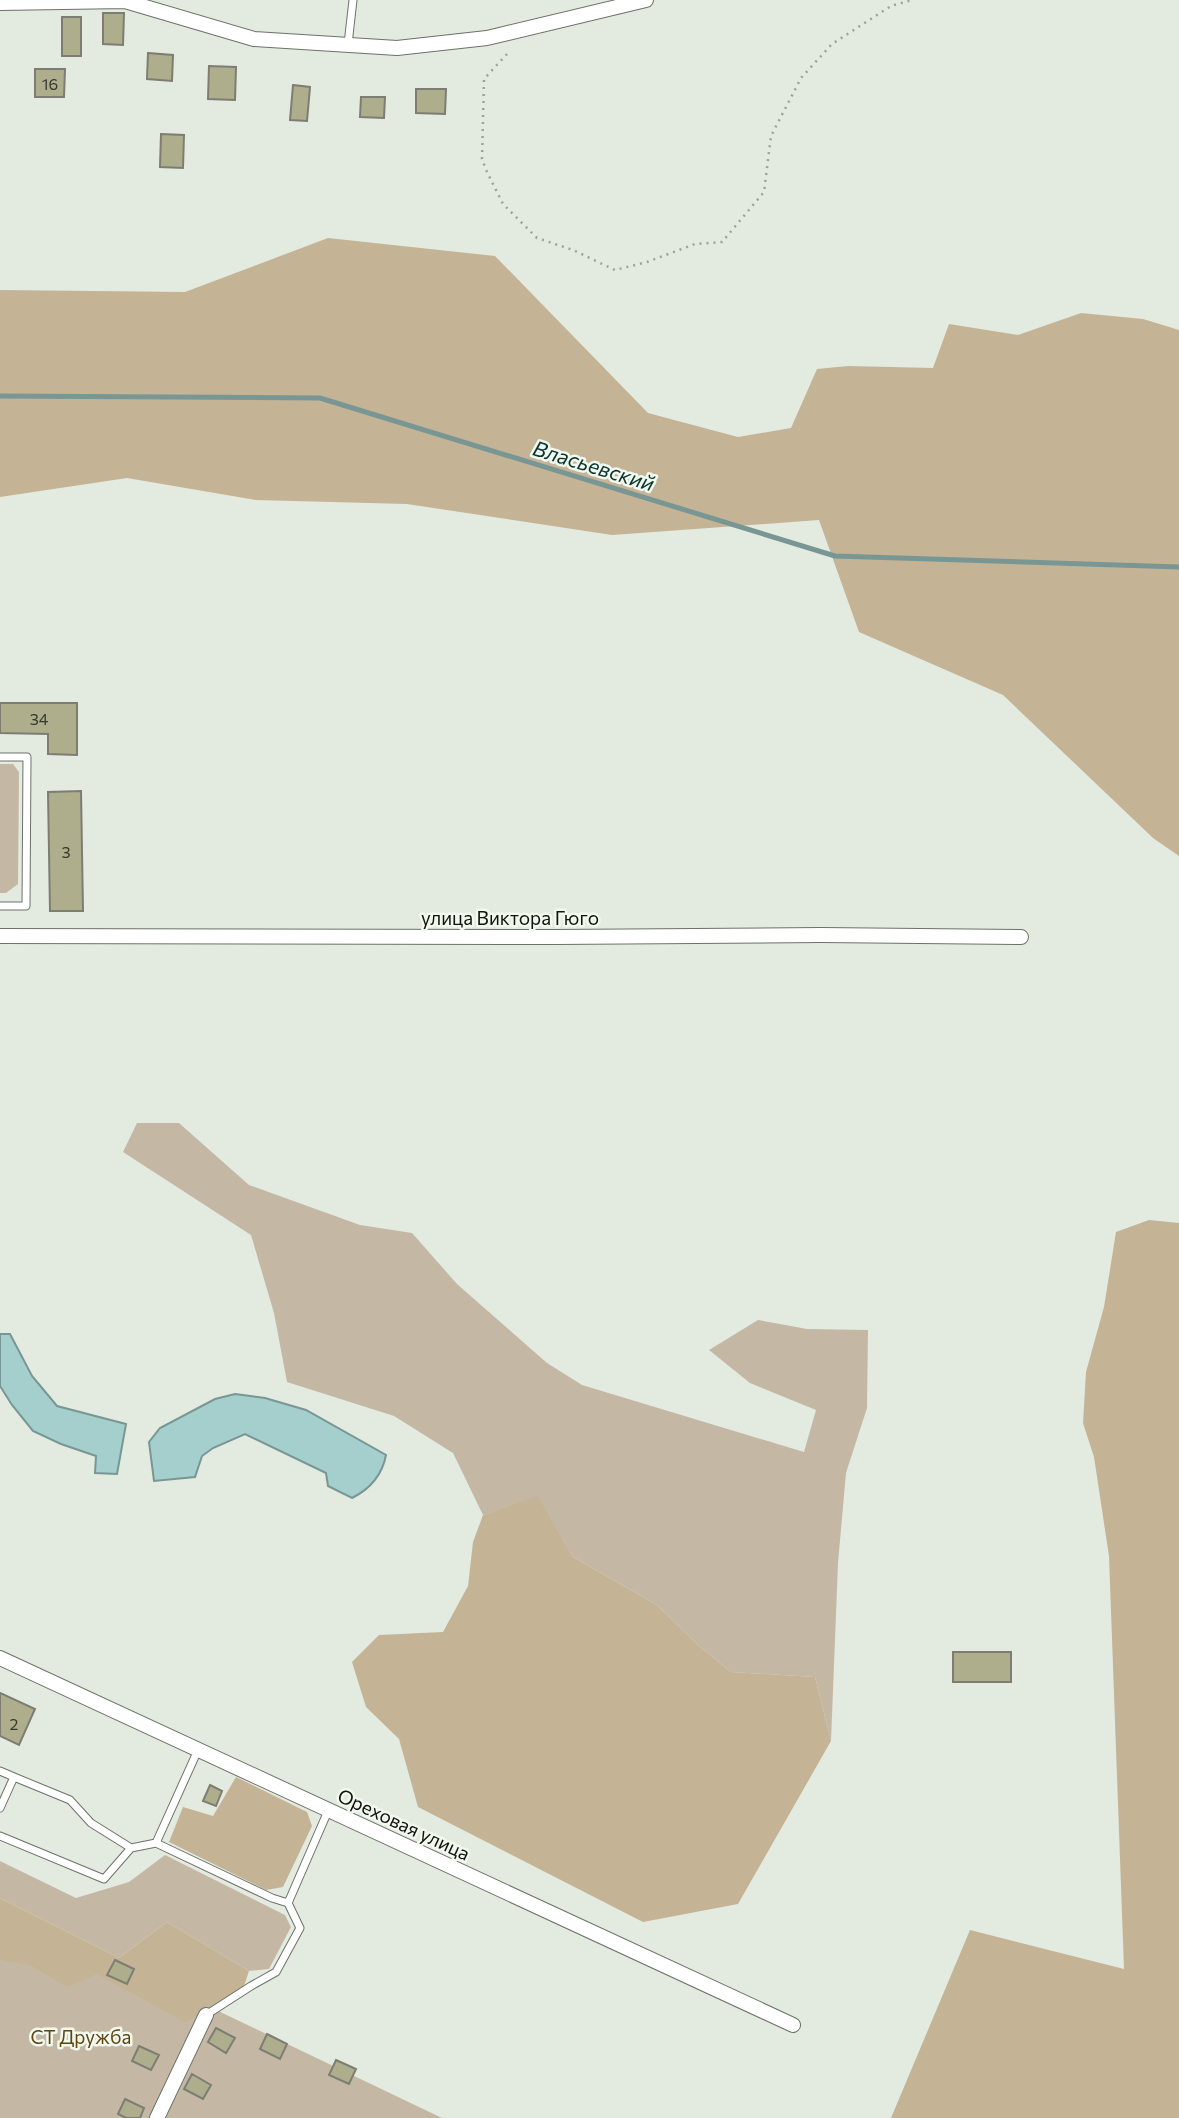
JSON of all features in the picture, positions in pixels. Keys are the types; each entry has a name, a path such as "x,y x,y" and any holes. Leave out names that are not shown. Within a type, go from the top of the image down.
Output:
{"street":[{"path":"0,3 125,1 254,39 397,48 487,38 607,5 646,0"},
{"name":"улица Виктора Гюго","path":"0,936 1021,937"},
{"name":"Ореховая улица","path":"0,1658 793,2025"},
{"path":"157,2118 206,2015"}],"lane":[{"path":"348,45 353,0"},
{"path":"0,757 27,757 26,906 0,906"},
{"path":"156,1843 198,1750"},
{"path":"0,1772 70,1800 91,1823 131,1848"},
{"path":"0,1808 14,1777"},
{"path":"288,1903 329,1810"},
{"path":"0,1836 104,1879 131,1848 156,1843 288,1903 300,1928 276,1972 206,2015"}],"path":[{"path":"507,54 484,79 482,159 503,204 537,238 573,250 615,270 648,262 695,244 722,242 764,192 771,136 801,78 832,44 891,6 912,0"}],"green space":[{"path":"0,764 13,764 19,772 18,884 6,893 0,893"},
{"path":"137,1123 179,1123 249,1185 360,1225 412,1233 457,1284 547,1363 582,1385 804,1452 816,1410 750,1383 709,1350 758,1320 807,1329 868,1330 867,1408 846,1473 838,1563 831,1741 815,1677 731,1672 698,1645 657,1605 573,1557 538,1497 483,1515 453,1453 394,1416 287,1382 274,1313 251,1235 123,1152"},
{"path":"165,1855 285,1915 291,1927 269,1969 249,1971 167,1922 119,1958 0,1898 0,1861 76,1898 129,1882"},
{"name":"СТ Дружба","path":"0,1910 212,2008 442,2118 0,2118"}],"shaded area":[{"path":"328,238 495,256 648,413 738,437 791,428 817,369 848,366 933,368 949,324 1018,335 1081,313 1143,319 1179,330 1179,856 1153,838 1003,695 859,632 819,520 612,535 407,504 256,500 127,478 0,497 0,290 185,292"},
{"path":"1149,1220 1179,1223 1179,2118 891,2118 970,1930 1124,1969 1109,1556 1094,1457 1083,1423 1086,1372 1104,1307 1116,1232"},
{"path":"538,1496 573,1557 657,1605 698,1645 731,1672 815,1677 831,1741 738,1904 643,1922 418,1807 399,1739 366,1707 352,1662 379,1635 443,1632 468,1586 473,1542 483,1515"},
{"path":"236,1777 307,1812 312,1826 283,1887 266,1890 169,1842 183,1807 213,1816"},
{"path":"0,1898 119,1958 167,1922 249,1971 244,1986 186,2023 97,1974 67,1987 30,1965 0,1960"}],"water":[{"path":"0,1334 10,1334 32,1376 57,1406 126,1424 117,1474 95,1473 96,1456 33,1431 0,1386"},
{"path":"235,1394 265,1398 306,1410 386,1455 378,1475 370,1486 352,1498 328,1486 326,1473 245,1434 213,1448 202,1456 195,1477 154,1481 149,1442 160,1428 215,1399"}],"building":[{"path":"103,13 124,13 123,45 103,44"},
{"path":"62,17 81,17 81,56 62,56"},
{"path":"148,53 173,55 172,81 147,79"},
{"path":"209,66 236,67 235,100 208,99"},
{"path":"35,69 65,69 64,97 35,97"},
{"path":"293,85 310,87 307,121 290,120"},
{"path":"416,89 446,89 445,114 416,113"},
{"path":"361,97 385,97 384,118 360,117"},
{"path":"161,134 184,135 183,168 160,167"},
{"path":"0,703 77,703 77,755 48,754 48,734 0,733"},
{"path":"81,791 83,911 50,911 48,792"},
{"path":"953,1652 1011,1652 1011,1682 953,1682"},
{"path":"0,1693 35,1709 19,1745 0,1736"},
{"path":"210,1785 222,1791 216,1806 203,1801"},
{"path":"115,1960 134,1969 127,1984 107,1975"},
{"path":"216,2028 235,2038 226,2053 208,2042"},
{"path":"267,2034 287,2044 280,2059 260,2049"},
{"path":"139,2046 159,2055 151,2070 132,2061"},
{"path":"336,2060 356,2069 349,2084 329,2075"},
{"path":"192,2074 211,2085 203,2099 184,2089"},
{"path":"125,2099 144,2108 140,2118 126,2118 118,2114"}],"waterway":[{"name":"Власьевский","path":"0,396 320,398 835,556 1179,567"}]}
